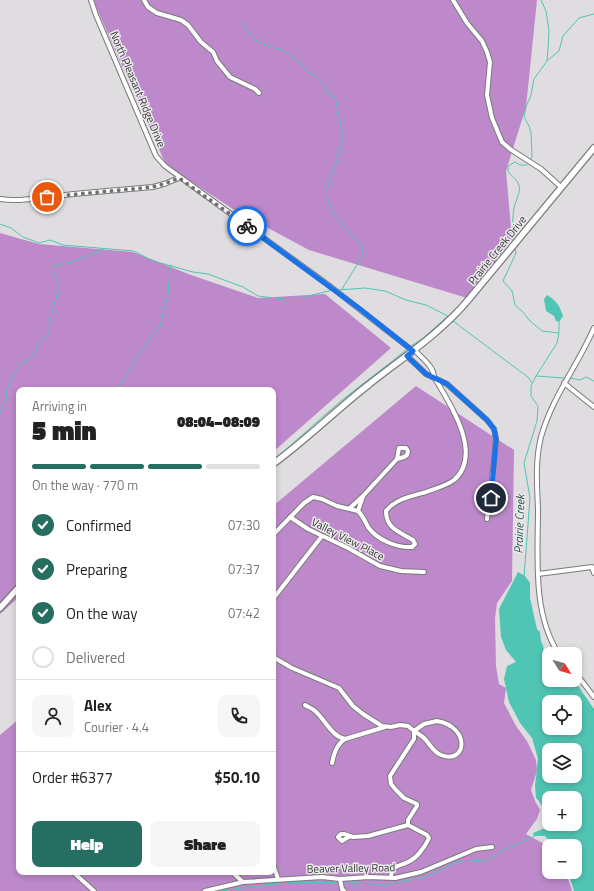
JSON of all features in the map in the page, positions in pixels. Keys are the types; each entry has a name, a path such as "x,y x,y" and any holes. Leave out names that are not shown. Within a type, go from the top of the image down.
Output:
{"main road":[{"name":"Prairie Creek Drive","path":"276,462 346,403 437,333 464,306 594,148"},
{"path":"0,608 16,590"}],"street":[{"name":"North Pleasant Ridge Drive","path":"92,0 96,15 156,156 165,166 179,178 331,287 414,350 431,366 434,377 461,427 465,440 466,455 462,468 455,479 444,486 401,500 391,505 386,511 386,520 393,528 413,540 415,544 412,547 406,548 394,545 376,535 368,527 363,516 358,511"},
{"path":"144,0 148,7 157,13 181,20 188,25 201,42 213,52 217,61 230,77 255,89 259,93"},
{"path":"453,0 467,23 482,41 487,52 490,62 487,95 492,118 502,142 541,170 561,187"},
{"path":"0,199 25,201 56,196 153,187 179,178"},
{"path":"554,647 545,624 538,574 537,478 539,450 541,437 564,383 593,334 594,328"},
{"path":"407,356 426,374 447,384 487,420 494,429 496,439 487,519"},
{"path":"564,383 594,407"},
{"path":"350,508 397,459"},
{"path":"276,532 304,503 313,497 322,499 337,506 358,511 363,496"},
{"name":"Valley View Place","path":"290,517 322,536 348,548 380,566 401,571 424,572"},
{"path":"276,595 322,536"},
{"path":"538,574 592,567 594,573"},
{"path":"276,659 292,668 339,688 353,706 382,726 408,726 414,731 424,738 440,755 449,757 456,755 460,750 462,744 461,737 457,731 444,722 430,722 414,731"},
{"path":"582,681 594,697"},
{"path":"305,705 315,711 339,737 345,739"},
{"path":"332,763 339,744 345,739 387,726"},
{"path":"408,825 408,820 417,806 404,798 390,784 390,776 414,739 414,731"},
{"path":"350,836 358,837 378,834 408,825 427,835 429,838 427,843 416,857 409,862 395,867 391,872 391,877"},
{"name":"Beaver Valley Road","path":"205,891 244,882 278,879 322,877 340,879 391,877 421,872 476,849 492,847"},
{"path":"276,873 278,879"},
{"path":"76,875 94,891"},
{"path":"236,875 244,882"},
{"path":"340,879 342,889 344,891"}],"shaded area":[{"path":"93,0 537,0 526,107 506,171 512,239 467,298 309,250 236,211 166,165"},
{"path":"0,233 39,244 133,252 191,275 258,298 325,294 391,348 276,449 276,387 16,387 16,600 0,614"},
{"path":"547,295 555,301 560,309 563,316 559,322 556,321 554,316 546,311 544,299"},
{"path":"416,386 514,450 512,581 497,603 495,618 496,666 499,684 506,688 504,703 516,726 527,741 536,760 537,771 531,790 540,810 537,819 526,834 542,843 542,879 568,879 572,891 0,891 0,735 16,722 16,875 276,875 276,503"},
{"path":"518,572 525,576 530,583 530,598 537,629 540,632 543,645 542,687 579,687 594,709 594,891 574,891 570,879 582,879 582,839 547,839 545,836 534,836 533,833 542,829 542,831 582,831 582,791 542,791 542,805 536,798 535,786 538,759 532,738 520,723 509,702 504,679 507,666 516,662 506,650 501,637 499,609"}],"waterway":[{"name":"Prairie Creek","path":"530,160 532,157 531,133 524,117 534,79 547,61 548,49 549,31 546,11 541,0"},
{"path":"548,60 559,51 563,36 579,18 594,14"},
{"path":"241,22 256,40 287,53 301,63 309,73 321,81 328,94 335,97 342,130 342,143 327,189 328,201 334,215 363,247 363,255 342,289"},
{"name":"Prairie Creek","path":"513,240 513,212 520,189 514,177 508,172 508,166 515,162 520,165 527,165"},
{"path":"0,224 11,228 23,237 39,243 50,240 63,245 134,251 157,262 193,272 208,274 243,287 258,296 291,300 303,299 312,295 333,290"},
{"name":"Prairie Creek","path":"515,247 516,253 503,281 512,291 515,305 542,331 559,333 557,343 531,386 531,396 538,406 537,421 524,463 530,498 524,577"},
{"path":"0,413 7,398 6,392 14,373 21,364 34,355 36,346 49,334 51,316 60,287 54,274 53,266 75,261 104,249"},
{"path":"120,387 137,357 160,326 168,294 171,265"},
{"path":"338,290 365,288 385,291 406,300 426,305 448,316 422,339 411,346"},
{"path":"453,321 528,377 532,383"},
{"path":"559,322 559,332"},
{"path":"276,458 341,401 407,349"},
{"path":"536,376 564,378"},
{"path":"570,378 580,380 586,377 594,381"},
{"path":"343,882 385,885 425,877 457,862 487,860 508,848 535,836"},
{"path":"222,891 280,884 309,882 338,883"}],"way so far":[{"path":"47,197 153,187 179,178 190,184 247,226"}],"route":[{"path":"247,226 360,309 413,351 407,356 421,370 429,376 447,384 487,420 494,429 496,439 491,498"}]}
